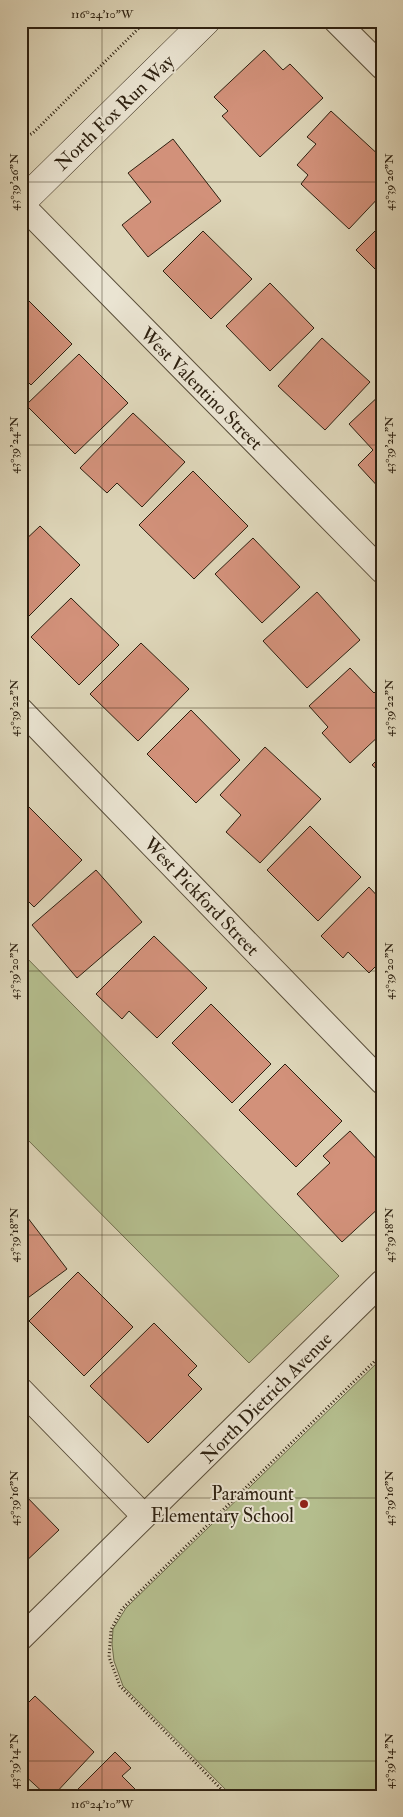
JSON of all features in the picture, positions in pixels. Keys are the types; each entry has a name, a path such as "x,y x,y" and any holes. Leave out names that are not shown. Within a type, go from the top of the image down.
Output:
{"street":[{"name":"North Fox Run Way","path":"21,203 206,21"},
{"path":"336,21 382,67"},
{"name":"West Valentino Street","path":"21,203 382,571"},
{"name":"West Pickford Street","path":"21,710 382,1082"},
{"name":"North Dietrich Avenue","path":"21,1638 382,1282"},
{"path":"21,1390 144,1516"}],"path":[{"path":"21,139 33,133 146,21"},
{"path":"228,1796 120,1686 109,1657 111,1630 122,1609 382,1354"}],"green space":[{"path":"21,952 339,1276 249,1363 21,1133"},
{"name":"Paramount Elementary School","path":"382,1358 382,1796 232,1796 123,1686 114,1661 113,1629 126,1608"}],"building":[{"path":"264,50 283,70 290,64 323,98 260,157 222,116 228,111 214,97"},
{"path":"331,111 382,158 382,194 349,229 301,184 308,175 297,165 316,144 307,137"},
{"path":"173,139 221,201 148,257 122,225 151,202 128,173"},
{"path":"382,224 382,276 356,250"},
{"path":"203,231 252,279 211,319 163,271"},
{"path":"270,283 314,328 270,371 226,326"},
{"path":"23,295 72,344 31,385 21,375 21,297"},
{"path":"322,338 370,382 325,430 278,386"},
{"path":"79,354 128,403 75,454 26,405"},
{"path":"382,393 382,491 358,465 373,450 349,424"},
{"path":"133,413 185,462 142,507 117,483 107,493 80,468"},
{"path":"193,471 248,526 194,579 139,525"},
{"path":"40,526 80,565 24,621 21,618 21,544"},
{"path":"253,538 300,587 262,623 215,574"},
{"path":"317,592 360,640 307,688 263,641"},
{"path":"71,598 119,645 79,685 31,637"},
{"path":"141,643 189,689 138,741 90,694"},
{"path":"350,668 374,693 382,685 382,733 350,763 322,733 328,727 309,706"},
{"path":"191,710 240,760 196,803 147,754"},
{"path":"265,747 321,799 260,863 226,832 241,815 220,795"},
{"path":"382,755 382,774 372,765"},
{"path":"26,804 82,860 34,907 21,894 21,809"},
{"path":"310,826 361,877 318,921 267,870"},
{"path":"96,870 142,922 77,978 32,925"},
{"path":"369,887 382,901 382,960 369,973 348,952 343,958 321,936"},
{"path":"154,936 207,988 157,1038 129,1011 122,1019 96,994"},
{"path":"211,1004 271,1064 232,1103 172,1043"},
{"path":"285,1064 342,1121 296,1167 239,1110"},
{"path":"350,1131 382,1165 382,1205 342,1242 297,1194 330,1163 323,1156"},
{"path":"21,1209 67,1269 21,1303"},
{"path":"78,1272 133,1327 84,1376 29,1321"},
{"path":"154,1323 197,1366 188,1375 202,1389 148,1443 90,1386"},
{"path":"21,1491 59,1530 21,1566"},
{"path":"35,1696 94,1752 53,1796 47,1796 21,1772 21,1710"},
{"path":"115,1752 131,1768 122,1776 142,1796 71,1796"}],"place":[{"name":"Paramount Elementary School","path":"304,1504"}]}
